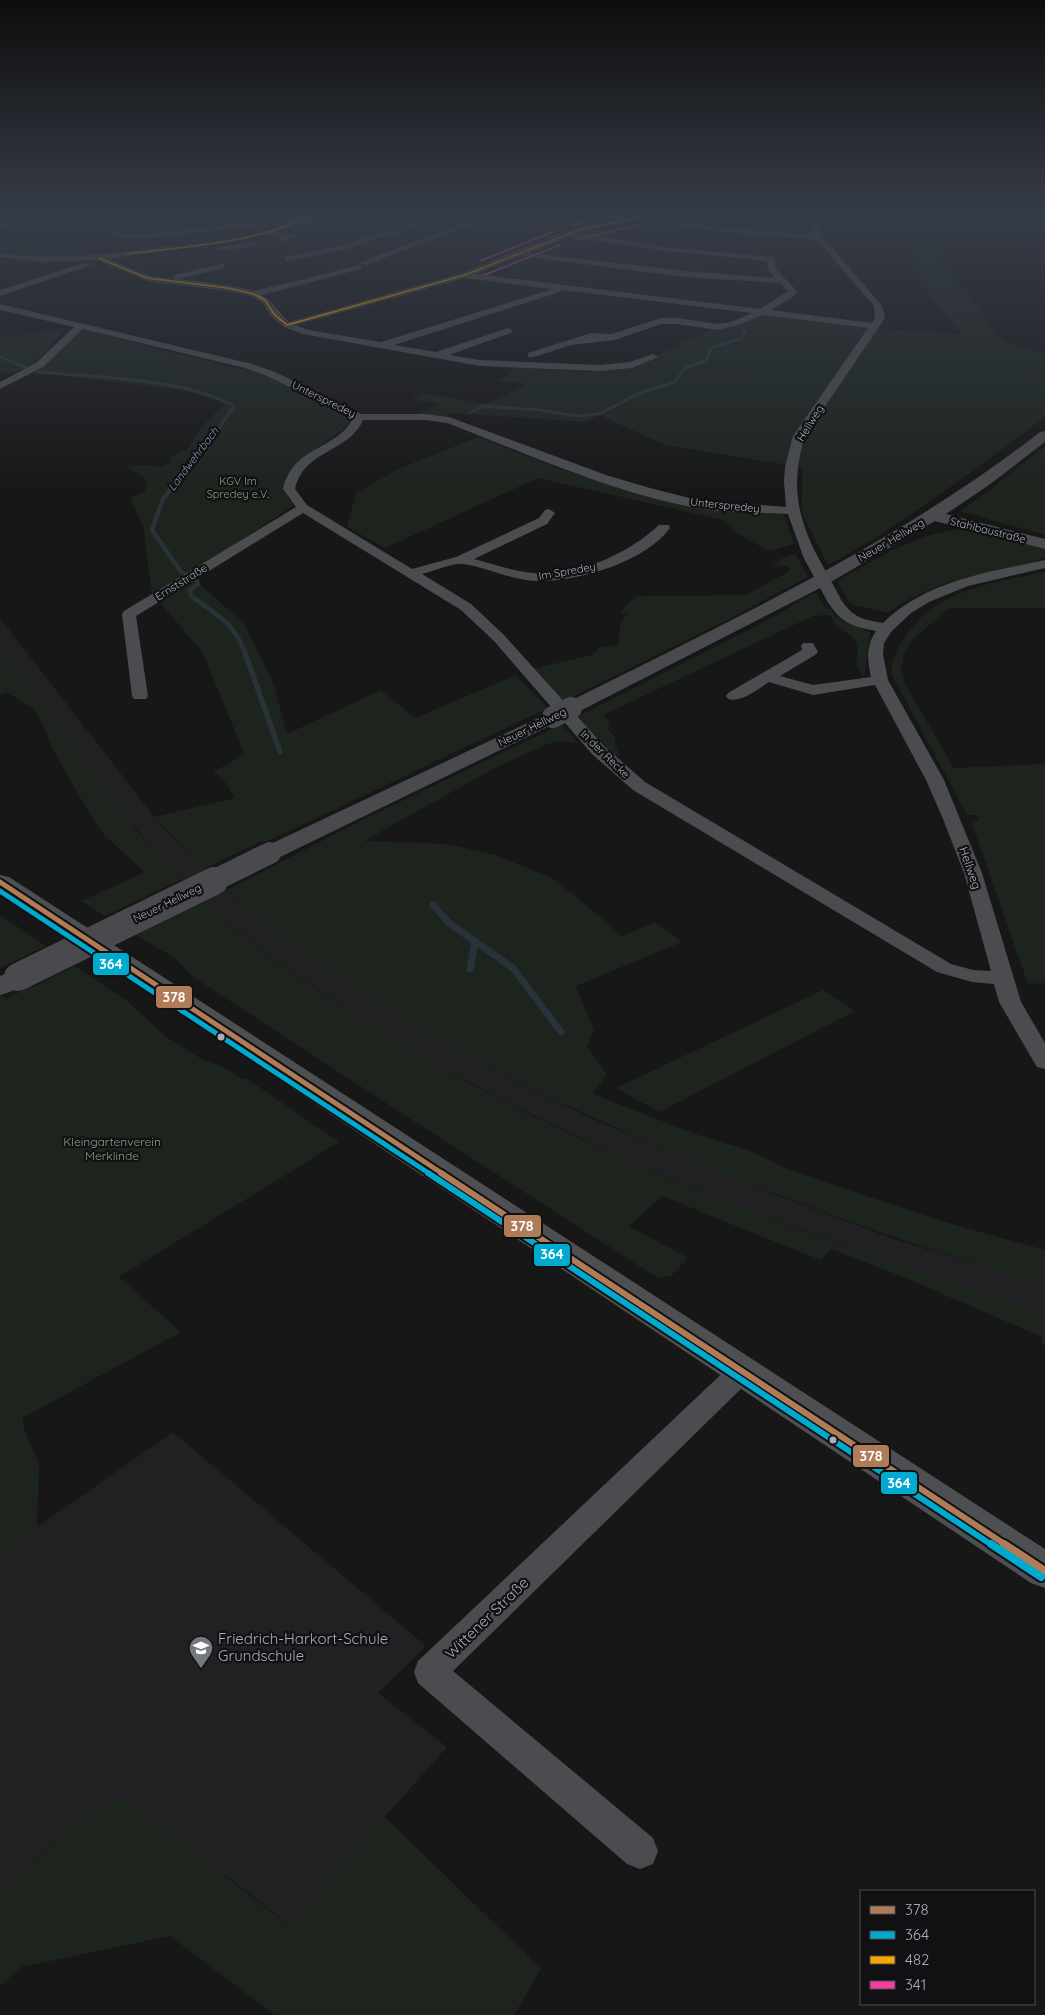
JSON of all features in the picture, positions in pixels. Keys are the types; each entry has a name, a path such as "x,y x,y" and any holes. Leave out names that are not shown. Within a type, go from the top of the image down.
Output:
{"main road":[{"name":"Neuer Hellweg","path":"9,982 718,634 899,537 939,513 993,477 1045,435"},
{"name":"Stahlbaustraße","path":"939,513 980,527 1044,544"},
{"name":"Stahlbaustraße","path":"939,513 999,525 1044,544"},
{"path":"899,537 951,528 980,527"},
{"path":"0,882 1045,1571"}],"street":[{"name":"Unterspredey","path":"5,308 82,325 259,370 340,406 359,417 425,417 449,420 602,478 646,491 697,504 793,511"},
{"path":"271,308 274,314 287,325 306,332 480,363 582,369 632,365 653,357"},
{"path":"287,325 347,308"},
{"path":"382,345 498,308"},
{"path":"731,308 875,326 880,318 878,308"},
{"path":"531,355 570,342 586,339 599,341 662,321 716,328 763,312 769,308"},
{"path":"0,386 29,372 52,356 71,334 82,325"},
{"name":"Hellweg","path":"875,326 799,436 789,473 793,511 800,536 841,614 857,623 886,628"},
{"path":"435,355 508,331"},
{"name":"In der Recke","path":"359,417 350,431 311,457 293,476 289,489 303,508 452,597 484,622 598,750 655,797 944,968 972,976 1002,978"},
{"name":"Ernststraße","path":"140,696 129,614 303,508"},
{"name":"Im Spredey","path":"411,573 461,560 542,522 549,513"},
{"name":"Im Spredey","path":"461,560 525,576 547,577 612,562 656,536 664,528"},
{"name":"Hellweg","path":"1045,564 984,577 930,595 898,616 886,628 876,644 876,665 880,680 935,780 973,873 1010,1002 1045,1062"},
{"path":"734,696 810,652 808,646"},
{"path":"768,677 805,689 813,696 880,680"},
{"name":"Wittener Straße","path":"640,1851 430,1672 742,1371"}],"shaded area":[{"path":"0,618 163,828 235,898 337,976 444,1042 506,1076 595,1120 779,1196 891,1238 1045,1286 1045,1312 917,1271 735,1205 617,1156 508,1103 429,1061 375,1029 266,953 213,910 166,863 115,804 0,649"},
{"name":"Friedrich-Harkort-Schule Grundschule","path":"173,1432 426,1646 378,1693 447,1747 289,1925 231,1879 100,1803 0,1891 0,1553"}],"green space":[{"path":"940,308 978,308 1003,342 1045,354 1045,417 912,514 828,565 802,513 802,467 665,445 599,415 585,422 455,413 444,416 418,414 439,404 411,399 424,393 487,404 526,384 497,380 509,375 516,367 588,372 637,365 709,330 718,331 763,314 883,329 961,334"},
{"path":"66,328 45,352 30,365 21,370 0,372 0,333 5,337"},
{"name":"KGV Im Spredey e.V.","path":"85,329 265,375 350,415 348,423 342,430 297,464 285,480 284,490 294,505 189,575 244,623 273,682 287,734 381,690 415,718 516,675 548,708 266,842 262,841 204,869 154,817 235,798 225,782 213,770 230,763 243,751 203,653 152,593 143,527 130,498 145,491 147,484 144,477 127,467 144,465 160,467 171,463 172,456 189,448 201,427 225,404 187,391 35,372"},
{"path":"478,437 558,468 611,484 702,506 783,513 794,544 769,551 738,534 723,520 538,478 385,548 347,527 356,493 398,469"},
{"path":"1045,447 1045,535 960,511 995,486"},
{"path":"982,530 1039,547 1045,550 1045,557 1034,562 939,586 904,602 888,613 850,604 837,581 883,555 914,541 948,531"},
{"path":"795,554 808,577 721,623 562,702 532,669 591,655 598,651 597,648 618,645 621,622 627,614 621,613 627,604 637,596 746,595 790,571 789,566 774,565 779,560"},
{"path":"1045,572 1045,608 951,608 912,640 904,654 901,669 905,684 954,768 1045,764 1045,983 1028,984 971,821 979,821 977,815 967,815 891,673 894,658 902,641 918,621 932,608 949,598 967,591"},
{"path":"816,592 826,609 830,609 836,617 870,633 864,678 856,663 858,649 855,640 835,623 829,615 813,616 603,715 610,725 607,728 615,737 615,746 620,755 615,756 577,717 766,621"},
{"path":"0,649 137,831 182,879 105,916 81,901 145,872 104,835 53,750 40,718 31,707 6,692 0,695"},
{"path":"562,724 578,743 557,741 545,745 493,769 364,841 448,844 495,855 550,877 622,936 655,922 682,942 576,986 594,1030 587,1047 607,1074 593,1094 698,1135 748,1150 786,1168 848,1190 945,1222 1045,1250 1045,1286 958,1259 787,1198 703,1165 576,1110 453,1047 374,1000 279,935 227,890 362,820"},
{"path":"204,901 251,941 336,1002 418,1054 503,1101 590,1143 679,1182 770,1218 861,1251 1045,1312 1045,1345 1041,1344 1042,1337 901,1276 831,1249 821,1260 662,1196 629,1226 688,1258 671,1276 658,1278 192,976 175,958 136,935"},
{"path":"0,915 46,946 0,968"},
{"name":"Kleingartenverein Merklinde","path":"75,966 126,1000 165,1036 203,1060 221,1066 243,1079 246,1078 339,1142 119,1277 181,1332 22,1418 24,1429 39,1464 37,1528 0,1554 0,994 6,999"},
{"path":"823,990 855,1011 659,1112 616,1088"},
{"path":"126,1799 288,1925 385,1817 541,1969 514,2015 275,2015 170,1936 21,1967 0,1986 0,1891 100,1803"}],"waterway":[{"path":"470,413 483,406 539,410 578,416 599,414 640,393 674,382 686,368 706,360 711,348 742,338 742,334 746,333 742,328"},
{"name":"Landwehrbach","path":"0,357 29,369"},
{"name":"Landwehrbach","path":"37,372 165,384 214,397 234,406 215,434 185,470"},
{"name":"Landwehrbach","path":"186,469 163,499 152,530 181,572 197,581 198,584 190,590 191,596 223,619 235,633 244,651"},
{"name":"Landwehrbach","path":"244,650 280,752"},
{"name":"Landwehrbach","path":"433,905 449,923 475,941"},
{"path":"470,969 475,941"},
{"name":"Landwehrbach","path":"475,941 513,968 561,1032"}],"transit line":[{"name":"482","path":"270,308 287,325 347,308"},
{"name":"378","path":"0,882 1045,1571"},
{"name":"364","path":"0,891 1041,1577"}],"place":[{"name":"Friedrich-Harkort-Schule Grundschule","path":"201,1669"}]}
